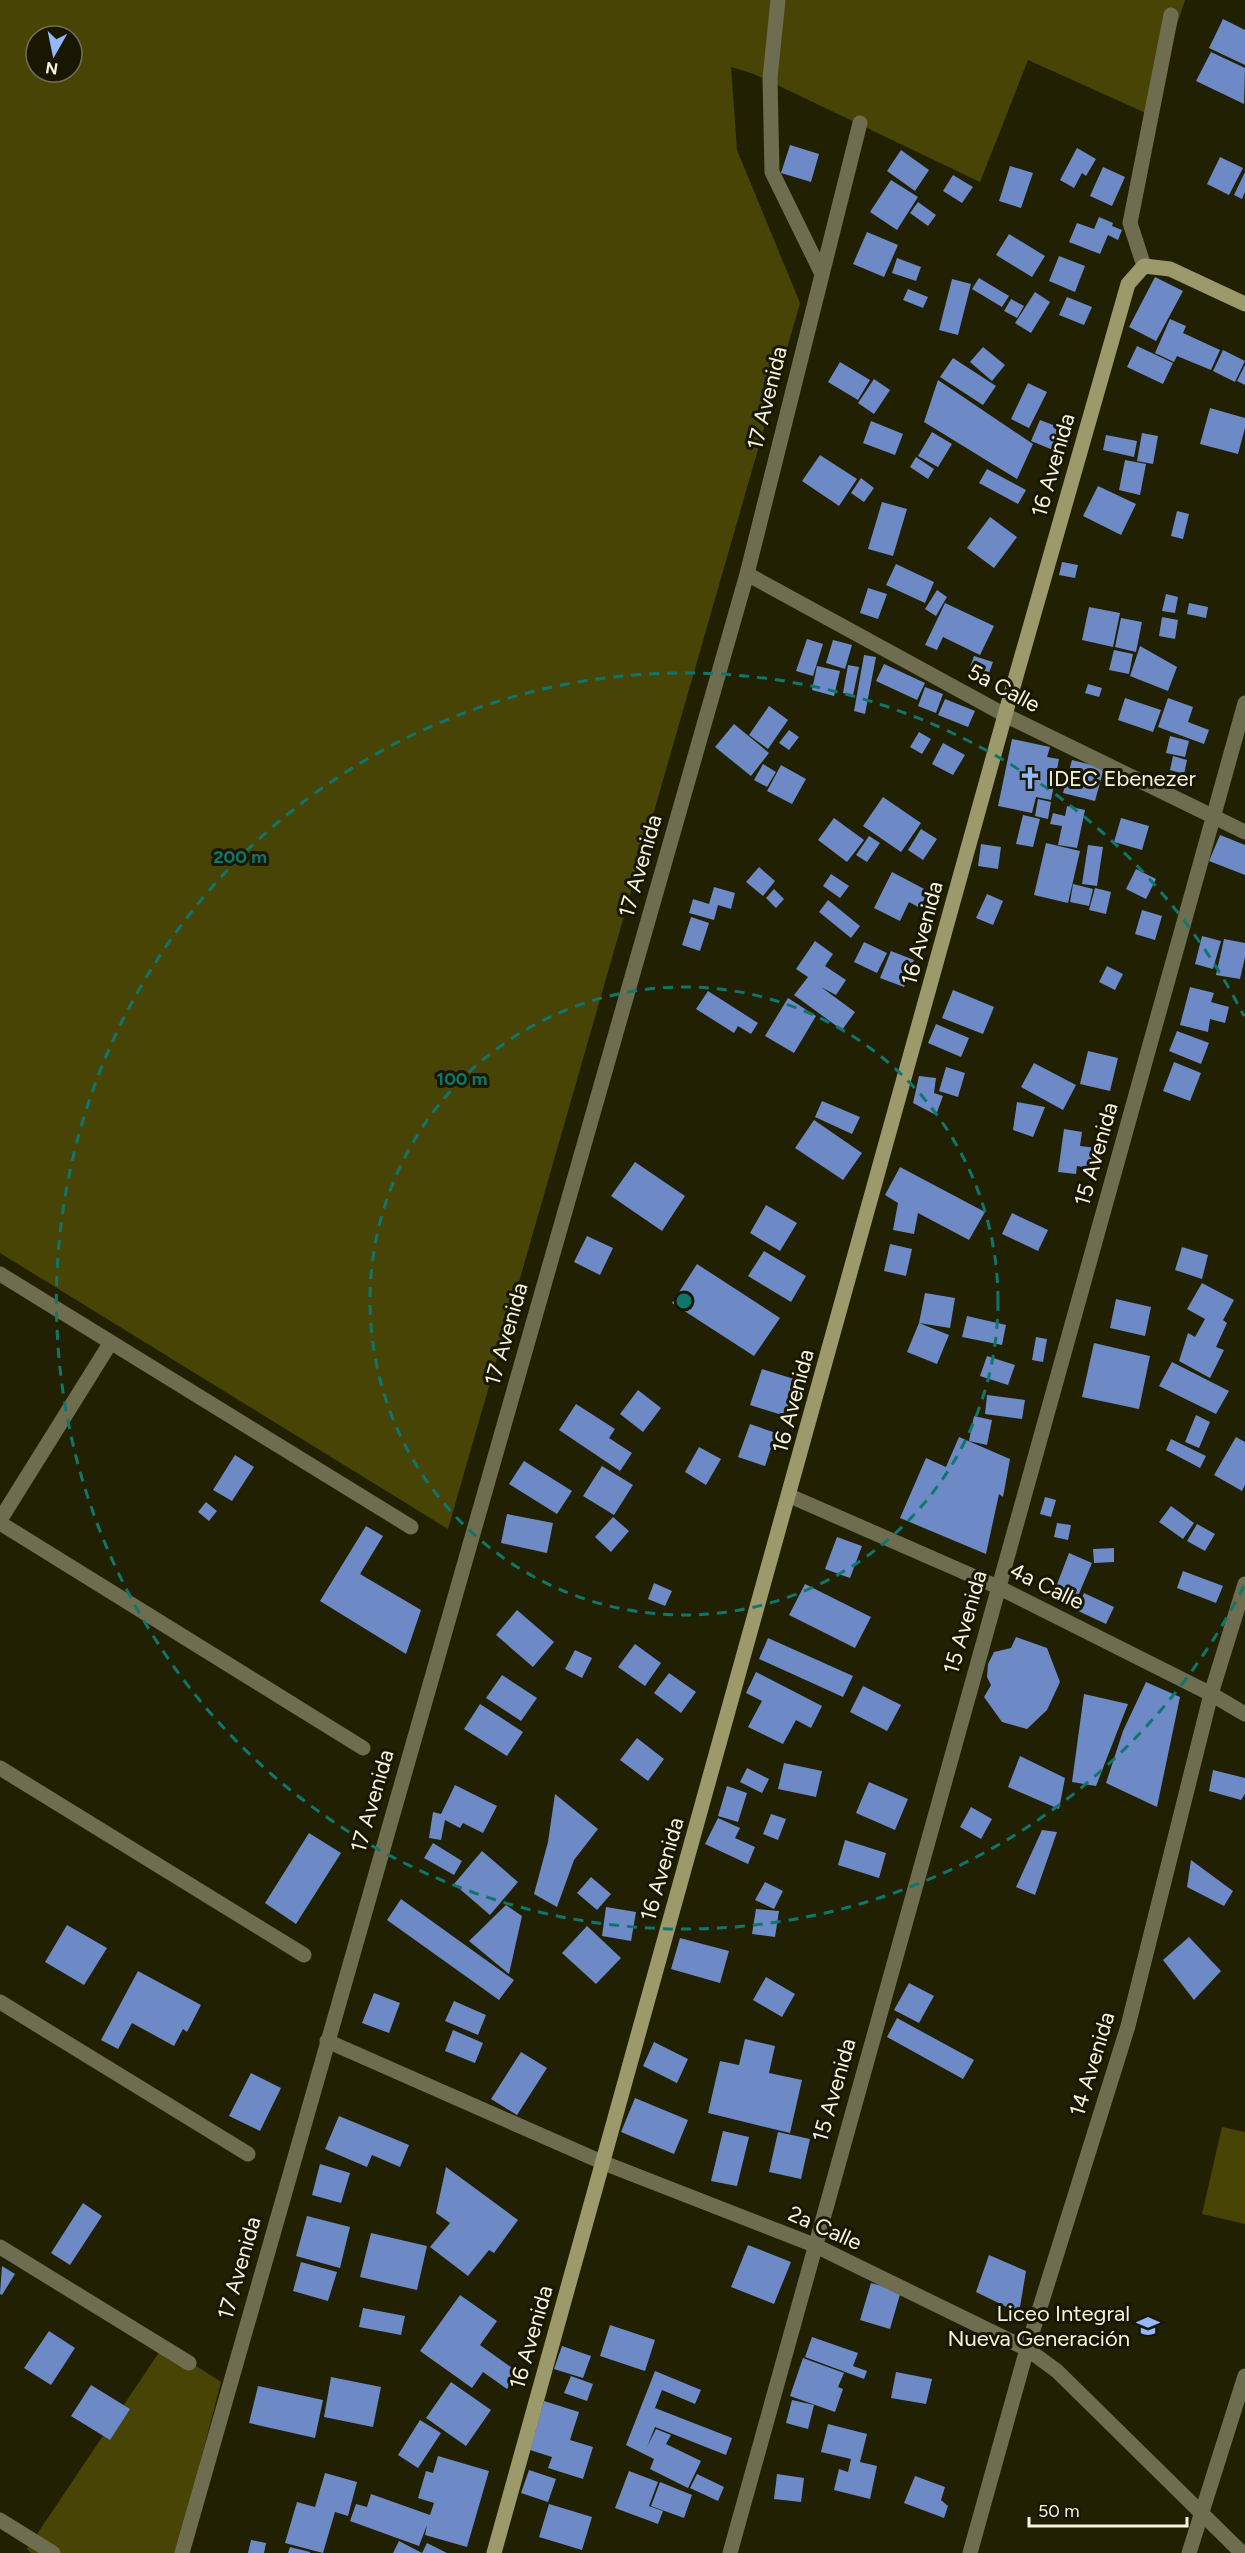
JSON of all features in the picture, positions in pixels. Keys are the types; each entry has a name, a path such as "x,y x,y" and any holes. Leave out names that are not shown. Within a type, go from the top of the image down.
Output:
{"main road":[{"path":"1144,266 1170,269 1245,304"},
{"name":"16 Avenida","path":"494,2553 790,1496 1005,716 1128,285 1144,266"}],"street":[{"path":"778,0 770,78 772,172 821,272"},
{"path":"1144,266 1130,223 1171,15"},
{"name":"17 Avenida","path":"182,2553 747,574 860,123"},
{"name":"5a Calle","path":"747,574 1005,716 1245,832"},
{"name":"15 Avenida","path":"730,2553 1245,704"},
{"path":"0,1274 411,1527"},
{"path":"111,1342 0,1522 363,1748"},
{"name":"4a Calle","path":"790,1496 998,1587 1211,1694 1245,1714"},
{"name":"14 Avenida","path":"970,2553 1027,2349 1128,2026 1211,1694 1245,1584"},
{"path":"0,1768 304,1955"},
{"path":"0,2002 248,2154"},
{"name":"2a Calle","path":"327,2041 604,2163 814,2245 1027,2349 1057,2371 1242,2553"},
{"path":"0,2247 189,2362"},
{"path":"1189,2553 1245,2376"},
{"path":"0,2520 53,2553"}],"shaded area":[{"path":"0,0 1185,0 1148,114 1028,60 980,182 754,74 731,67 737,150 800,303 448,1529 0,1253"},
{"path":"1222,2127 1245,2132 1245,2224 1202,2214"},
{"path":"164,2345 221,2382 177,2553 31,2553 27,2549"}],"building":[{"path":"1223,19 1245,30 1245,65 1209,48"},
{"path":"1211,52 1245,68 1244,104 1196,81"},
{"path":"790,145 819,154 811,182 781,173"},
{"path":"1077,148 1096,159 1086,176 1082,173 1074,188 1060,180"},
{"path":"901,150 929,170 915,191 887,171"},
{"path":"1220,157 1243,168 1229,195 1207,184"},
{"path":"1010,166 1033,173 1021,208 999,201"},
{"path":"1103,167 1125,177 1112,206 1090,196"},
{"path":"1245,172 1245,192 1242,199 1234,195"},
{"path":"953,175 973,187 962,203 943,191"},
{"path":"891,180 918,197 897,230 870,212"},
{"path":"918,202 936,215 928,226 910,213"},
{"path":"1099,217 1122,230 1118,240 1108,235 1100,254 1069,242 1077,223 1094,229"},
{"path":"867,232 898,245 884,277 853,264"},
{"path":"1009,234 1045,256 1032,277 996,255"},
{"path":"1059,256 1085,266 1075,292 1049,281"},
{"path":"897,258 921,267 916,281 892,273"},
{"path":"1155,277 1183,291 1156,341 1129,327"},
{"path":"979,278 1009,296 1002,307 972,289"},
{"path":"952,279 971,284 958,335 939,330"},
{"path":"908,289 928,297 923,308 903,300"},
{"path":"1035,292 1050,302 1031,333 1015,323"},
{"path":"1067,297 1092,307 1084,325 1059,315"},
{"path":"1011,299 1024,306 1017,318 1004,311"},
{"path":"1170,319 1186,326 1183,333 1220,350 1211,370 1177,356 1174,362 1155,353"},
{"path":"1137,346 1173,363 1163,384 1127,367"},
{"path":"983,347 1005,365 992,381 970,362"},
{"path":"1223,350 1245,361 1235,382 1213,371"},
{"path":"953,358 996,386 983,405 940,377"},
{"path":"840,362 870,380 858,400 828,382"},
{"path":"1245,365 1245,385 1237,381"},
{"path":"874,379 890,390 874,414 858,403"},
{"path":"938,380 1033,444 1017,479 924,422"},
{"path":"1028,383 1047,392 1029,428 1011,419"},
{"path":"1210,408 1245,418 1245,428 1238,454 1200,444"},
{"path":"1040,420 1061,428 1053,450 1031,441"},
{"path":"871,421 903,434 895,455 863,443"},
{"path":"932,432 952,444 938,467 918,456"},
{"path":"1142,433 1158,436 1153,464 1137,461"},
{"path":"1106,435 1137,441 1134,457 1103,450"},
{"path":"820,455 857,479 839,506 802,481"},
{"path":"916,457 934,469 928,479 910,467"},
{"path":"1125,460 1146,464 1140,495 1119,490"},
{"path":"987,469 1026,490 1018,504 979,483"},
{"path":"861,478 874,488 864,502 851,493"},
{"path":"1098,486 1136,504 1121,535 1083,516"},
{"path":"882,502 907,509 893,556 868,549"},
{"path":"1177,511 1189,514 1183,539 1171,536"},
{"path":"990,517 1017,537 994,568 967,548"},
{"path":"1062,562 1078,565 1075,578 1059,575"},
{"path":"896,564 934,582 925,603 886,585"},
{"path":"868,588 887,594 878,619 860,613"},
{"path":"937,590 947,597 936,616 925,609"},
{"path":"1166,594 1178,597 1175,613 1162,611"},
{"path":"945,603 994,626 980,655 943,637 937,650 925,645"},
{"path":"1189,603 1208,607 1206,618 1187,614"},
{"path":"1089,607 1120,613 1113,647 1082,640"},
{"path":"1162,617 1178,620 1175,639 1159,636"},
{"path":"1121,618 1142,622 1136,652 1115,647"},
{"path":"807,639 823,644 813,676 796,671"},
{"path":"833,640 852,645 845,669 826,663"},
{"path":"1140,646 1177,667 1168,691 1130,676"},
{"path":"1114,650 1133,654 1129,674 1109,670"},
{"path":"864,655 876,657 865,714 854,711"},
{"path":"974,656 993,662 989,673 970,667"},
{"path":"884,664 925,683 917,700 876,681"},
{"path":"848,665 859,667 853,695 843,693"},
{"path":"817,666 840,671 834,696 812,690"},
{"path":"1088,684 1102,688 1099,697 1085,693"},
{"path":"925,687 943,694 936,713 918,706"},
{"path":"1125,698 1161,710 1153,732 1118,720"},
{"path":"1168,698 1193,707 1188,722 1209,730 1204,744 1158,727"},
{"path":"945,699 975,711 968,727 938,715"},
{"path":"769,706 788,720 768,749 749,735"},
{"path":"734,724 769,753 751,776 715,747"},
{"path":"789,730 799,737 789,750 779,743"},
{"path":"919,732 931,739 922,754 910,747"},
{"path":"1170,736 1189,741 1185,757 1166,753"},
{"name":"IDEC Ebenezer","path":"1012,739 1050,747 1047,757 1059,759 1051,800 1036,797 1032,813 998,806"},
{"path":"943,743 965,755 953,775 932,764"},
{"path":"1173,756 1187,760 1184,774 1170,770"},
{"path":"1072,760 1104,768 1095,801 1063,793"},
{"path":"763,764 776,772 767,787 754,780"},
{"path":"781,765 806,779 792,804 767,791"},
{"path":"883,797 921,823 901,852 863,826"},
{"path":"1038,799 1051,802 1048,819 1035,816"},
{"path":"1067,806 1085,810 1077,848 1058,845 1062,826 1050,824 1053,813 1065,816"},
{"path":"1023,815 1040,819 1033,847 1016,844"},
{"path":"834,818 864,840 847,862 818,840"},
{"path":"1121,818 1149,826 1142,850 1114,842"},
{"path":"921,829 937,839 923,860 908,850"},
{"path":"1220,835 1245,845 1245,875 1209,861"},
{"path":"869,836 880,843 867,862 856,855"},
{"path":"1046,843 1080,851 1068,903 1034,895"},
{"path":"981,844 1001,847 998,869 978,866"},
{"path":"1088,845 1103,847 1097,886 1082,884"},
{"path":"759,867 775,881 763,896 746,882"},
{"path":"1136,869 1156,879 1146,899 1126,889"},
{"path":"892,872 928,891 920,908 909,902 900,921 874,908"},
{"path":"831,874 849,886 840,898 823,886"},
{"path":"1073,884 1093,889 1089,906 1070,902"},
{"path":"714,887 735,893 731,909 718,905 714,920 689,913 693,899 709,904"},
{"path":"1095,888 1111,892 1106,914 1089,910"},
{"path":"774,889 784,899 776,908 766,898"},
{"path":"987,894 1003,901 993,925 976,918"},
{"path":"828,900 860,926 851,938 819,912"},
{"path":"1142,910 1162,916 1155,940 1135,934"},
{"path":"691,917 709,923 700,951 682,945"},
{"path":"1202,936 1221,941 1213,969 1195,964"},
{"path":"1224,939 1245,943 1245,957 1240,979 1216,975"},
{"path":"815,941 833,954 825,966 846,980 836,995 821,987 855,1012 842,1030 794,995 808,977 796,969"},
{"path":"864,942 887,953 877,973 854,962"},
{"path":"891,951 914,960 904,987 880,978"},
{"path":"1107,966 1123,974 1115,990 1099,982"},
{"path":"1190,987 1214,993 1211,1002 1229,1007 1225,1023 1210,1019 1208,1032 1180,1025"},
{"path":"953,990 994,1007 983,1034 942,1018"},
{"path":"708,991 758,1023 751,1034 738,1026 734,1033 696,1009"},
{"path":"788,998 816,1016 794,1053 765,1036"},
{"path":"936,1024 969,1038 961,1057 928,1043"},
{"path":"1177,1031 1209,1043 1201,1064 1169,1051"},
{"path":"1088,1051 1118,1058 1110,1091 1080,1084"},
{"path":"1174,1062 1201,1073 1190,1101 1163,1091"},
{"path":"1034,1063 1076,1085 1063,1110 1021,1087"},
{"path":"946,1067 965,1073 958,1097 939,1091"},
{"path":"919,1076 936,1078 934,1093 943,1096 936,1115 913,1103"},
{"path":"822,1101 860,1117 852,1134 815,1117"},
{"path":"1017,1102 1045,1107 1033,1137 1013,1130"},
{"path":"814,1120 862,1153 843,1180 795,1148"},
{"path":"1064,1129 1082,1132 1080,1146 1097,1148 1094,1169 1077,1166 1076,1174 1058,1172"},
{"path":"635,1162 685,1196 662,1231 611,1196"},
{"path":"900,1167 985,1212 969,1240 918,1213 914,1234 893,1230 898,1203 885,1195"},
{"path":"766,1205 797,1223 780,1251 750,1233"},
{"path":"1012,1213 1048,1230 1038,1251 1002,1234"},
{"path":"587,1236 613,1248 600,1275 574,1262"},
{"path":"890,1244 912,1249 906,1276 884,1271"},
{"path":"1182,1247 1208,1255 1202,1279 1175,1270"},
{"path":"764,1251 806,1276 791,1302 748,1276"},
{"path":"697,1264 780,1318 754,1356 672,1303"},
{"path":"1202,1283 1234,1300 1223,1320 1227,1323 1216,1347 1224,1350 1210,1378 1179,1361 1188,1333 1195,1337 1205,1319 1187,1309"},
{"path":"925,1293 955,1298 950,1328 919,1323"},
{"path":"1116,1299 1151,1307 1145,1336 1110,1328"},
{"path":"967,1316 1006,1325 1002,1345 962,1337"},
{"path":"919,1323 949,1335 937,1364 907,1352"},
{"path":"1036,1337 1047,1339 1043,1362 1032,1360"},
{"path":"1094,1343 1150,1356 1139,1409 1082,1397"},
{"path":"987,1356 1015,1365 1008,1385 980,1376"},
{"path":"1172,1362 1229,1391 1216,1414 1159,1386"},
{"path":"762,1369 797,1380 785,1416 750,1405"},
{"path":"638,1390 661,1408 643,1432 620,1414"},
{"path":"987,1395 1025,1400 1022,1419 985,1414"},
{"path":"576,1404 615,1429 609,1438 632,1453 620,1471 559,1430"},
{"path":"1196,1415 1210,1422 1199,1448 1185,1442"},
{"path":"974,1416 992,1420 987,1445 969,1441"},
{"path":"750,1424 776,1433 765,1466 738,1457"},
{"path":"959,1437 1010,1459 1003,1497 999,1494 986,1554 900,1518 926,1458 946,1467"},
{"path":"1236,1437 1245,1442 1245,1485 1242,1491 1214,1475"},
{"path":"1171,1439 1206,1456 1200,1468 1166,1450"},
{"path":"699,1447 721,1459 706,1485 685,1472"},
{"path":"235,1455 254,1467 232,1501 213,1490"},
{"path":"524,1461 572,1491 557,1514 509,1484"},
{"path":"602,1466 633,1485 614,1515 583,1496"},
{"path":"1045,1497 1056,1500 1051,1517 1040,1514"},
{"path":"206,1502 217,1511 209,1521 198,1512"},
{"path":"1171,1506 1194,1523 1183,1539 1159,1522"},
{"path":"507,1514 553,1523 547,1553 501,1543"},
{"path":"613,1517 629,1531 611,1552 595,1537"},
{"path":"1057,1523 1071,1525 1068,1540 1054,1537"},
{"path":"1197,1524 1215,1534 1205,1551 1187,1541"},
{"path":"366,1526 383,1536 360,1574 421,1610 406,1654 320,1601"},
{"path":"837,1537 862,1546 850,1578 825,1569"},
{"path":"1114,1548 1114,1562 1094,1563 1093,1549"},
{"path":"1069,1553 1092,1563 1078,1596 1056,1587"},
{"path":"1183,1571 1223,1586 1216,1603 1177,1588"},
{"path":"654,1583 672,1591 665,1606 648,1599"},
{"path":"805,1584 871,1617 855,1648 789,1615"},
{"path":"1084,1593 1114,1607 1106,1624 1076,1610"},
{"path":"517,1610 554,1642 533,1667 496,1635"},
{"path":"1016,1637 1047,1648 1060,1682 1047,1710 1027,1729 1002,1722 984,1697 991,1685 987,1677 988,1664 994,1652 1011,1648"},
{"path":"768,1638 853,1676 843,1697 759,1659"},
{"path":"635,1644 661,1663 645,1686 618,1667"},
{"path":"575,1650 592,1658 582,1678 565,1669"},
{"path":"756,1672 822,1706 811,1728 796,1720 783,1744 748,1727 762,1701 746,1693"},
{"path":"669,1673 696,1692 681,1713 654,1693"},
{"path":"502,1675 537,1698 521,1721 486,1698"},
{"path":"1146,1682 1180,1697 1157,1807 1106,1783 1123,1731"},
{"path":"863,1686 901,1705 887,1731 850,1712"},
{"path":"1084,1694 1128,1704 1096,1786 1072,1782"},
{"path":"480,1704 523,1732 507,1756 464,1729"},
{"path":"637,1738 664,1759 648,1781 620,1760"},
{"path":"1020,1756 1065,1778 1059,1809 1008,1787"},
{"path":"784,1763 822,1771 816,1797 778,1789"},
{"path":"747,1768 769,1779 762,1793 740,1782"},
{"path":"1213,1770 1245,1778 1245,1794 1241,1800 1209,1791"},
{"path":"869,1782 908,1799 895,1830 856,1813"},
{"path":"455,1785 497,1806 483,1833 463,1823 460,1828 445,1820 441,1840 429,1838 433,1812 441,1814"},
{"path":"727,1786 747,1793 738,1822 718,1816"},
{"path":"555,1794 598,1829 574,1860 557,1907 534,1894 548,1842"},
{"path":"971,1807 992,1819 981,1839 960,1827"},
{"path":"771,1814 786,1819 778,1840 763,1834"},
{"path":"718,1818 740,1828 735,1838 755,1847 748,1864 705,1844"},
{"path":"1042,1830 1057,1832 1035,1895 1016,1887"},
{"path":"309,1833 341,1853 296,1924 265,1903"},
{"path":"845,1840 886,1853 879,1878 838,1865"},
{"path":"433,1843 462,1861 454,1875 424,1858"},
{"path":"482,1851 518,1882 490,1915 454,1884"},
{"path":"1191,1860 1233,1891 1224,1906 1187,1887"},
{"path":"591,1877 611,1894 597,1910 577,1893"},
{"path":"765,1882 783,1891 774,1909 755,1900"},
{"path":"401,1899 514,1980 499,2000 387,1920"},
{"path":"506,1905 522,1916 509,1974 469,1941"},
{"path":"606,1907 636,1912 631,1941 602,1936"},
{"path":"756,1909 779,1911 775,1937 752,1934"},
{"path":"67,1925 107,1948 84,1985 45,1962"},
{"path":"587,1926 621,1958 596,1984 562,1953"},
{"path":"1189,1937 1221,1971 1194,2000 1163,1960"},
{"path":"680,1938 729,1951 720,1983 671,1969"},
{"path":"138,1971 201,2005 187,2032 183,2029 174,2046 132,2023 118,2049 101,2040"},
{"path":"766,1977 795,1994 782,2017 753,2000"},
{"path":"909,1983 934,1996 919,2023 894,2010"},
{"path":"374,1993 400,2003 389,2033 362,2023"},
{"path":"454,2001 486,2015 478,2035 445,2021"},
{"path":"897,2018 974,2060 963,2079 887,2037"},
{"path":"453,2030 483,2043 475,2063 445,2051"},
{"path":"745,2039 775,2046 769,2073 802,2080 790,2133 708,2113 720,2061 739,2065"},
{"path":"654,2042 688,2059 677,2083 643,2066"},
{"path":"521,2052 547,2068 517,2115 491,2099"},
{"path":"251,2073 281,2088 260,2131 229,2116"},
{"path":"635,2098 688,2120 674,2154 621,2132"},
{"path":"339,2116 409,2145 400,2167 372,2155 367,2167 325,2149"},
{"path":"723,2131 749,2137 737,2186 711,2181"},
{"path":"778,2132 810,2139 801,2179 769,2172"},
{"path":"320,2164 350,2173 341,2203 312,2195"},
{"path":"446,2167 518,2220 494,2253 489,2250 468,2276 430,2247 450,2223 436,2213"},
{"path":"83,2203 102,2216 70,2265 51,2253"},
{"path":"307,2216 350,2227 340,2268 296,2256"},
{"path":"371,2233 427,2246 417,2290 360,2277"},
{"path":"748,2245 791,2262 774,2304 731,2287"},
{"path":"989,2255 1026,2271 1019,2313 976,2292"},
{"path":"301,2262 337,2272 328,2301 293,2291"},
{"path":"2,2266 15,2274 2,2295 0,2294"},
{"path":"871,2283 901,2291 890,2329 860,2320"},
{"path":"460,2295 497,2321 480,2345 519,2373 507,2389 483,2372 472,2388 420,2351"},
{"path":"363,2308 405,2316 401,2335 359,2327"},
{"path":"610,2325 655,2340 645,2371 600,2356"},
{"path":"49,2331 75,2348 51,2385 24,2368"},
{"path":"812,2337 858,2353 853,2366 867,2371 864,2379 805,2357"},
{"path":"562,2346 591,2356 583,2378 554,2369"},
{"path":"803,2358 844,2373 838,2387 843,2389 835,2412 790,2396"},
{"path":"655,2371 701,2390 695,2404 662,2390 655,2408 732,2438 726,2455 655,2427 647,2447 656,2429 671,2435 666,2444 701,2461 688,2488 650,2469 654,2459 626,2445"},
{"path":"896,2372 932,2379 926,2404 891,2398"},
{"path":"571,2376 593,2384 587,2401 564,2393"},
{"path":"331,2377 381,2387 373,2427 324,2417"},
{"path":"451,2382 491,2410 466,2446 426,2418"},
{"path":"91,2385 130,2409 110,2440 71,2416"},
{"path":"258,2386 323,2400 315,2438 249,2423"},
{"path":"792,2400 814,2405 808,2429 786,2423"},
{"path":"544,2401 579,2412 570,2440 593,2447 583,2479 548,2468 552,2457 530,2450"},
{"path":"420,2420 441,2433 418,2468 398,2455"},
{"path":"828,2424 867,2434 860,2462 877,2466 870,2499 834,2490 839,2469 848,2472 851,2459 821,2452"},
{"path":"438,2456 489,2471 467,2547 425,2535 427,2525 419,2546 350,2521 356,2504 367,2507 371,2494 430,2515 434,2503 418,2498 426,2471 433,2473"},
{"path":"529,2470 556,2479 548,2502 521,2493"},
{"path":"629,2471 658,2482 649,2506 663,2511 658,2524 615,2508"},
{"path":"325,2473 357,2482 348,2516 335,2512 323,2553 285,2543 297,2502 315,2507"},
{"path":"697,2474 724,2487 718,2501 690,2488"},
{"path":"777,2474 804,2478 801,2502 774,2499"},
{"path":"915,2476 945,2487 941,2500 948,2506 944,2518 904,2503"},
{"path":"660,2482 692,2495 684,2518 651,2506"},
{"path":"549,2504 592,2517 582,2550 539,2537"},
{"path":"251,2540 266,2543 264,2553 248,2553"},
{"path":"399,2541 422,2553 393,2553"},
{"path":"427,2543 447,2553 422,2553"},
{"path":"290,2547 310,2552 310,2553 288,2553"}],"place":[{"name":"IDEC Ebenezer","path":"1030,778"},
{"name":"Liceo Integral Nueva Generación","path":"1148,2326"}]}
